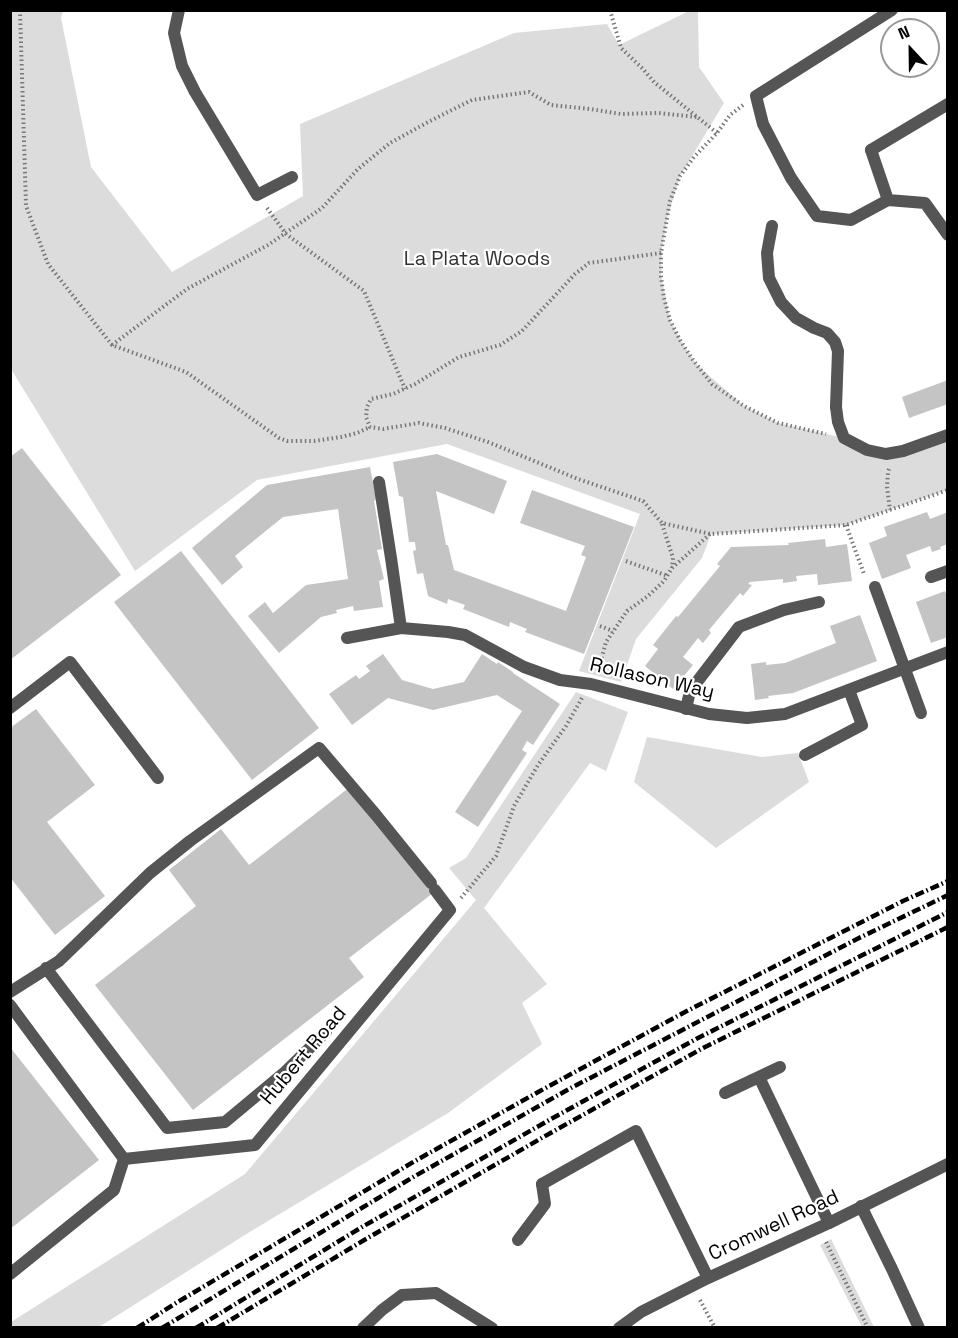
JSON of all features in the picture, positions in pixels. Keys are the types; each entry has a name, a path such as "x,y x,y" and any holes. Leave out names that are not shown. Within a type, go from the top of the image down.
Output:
{"street":[{"path":"179,10 174,33 182,66 195,92 257,195 292,177"},
{"path":"892,10 756,96 763,124 791,178 817,216 851,220 888,200 925,203 948,235"},
{"path":"888,200 871,150 948,104"},
{"path":"772,226 767,254 770,278 781,302 796,318 827,333 835,342 837,351 836,407 838,422 844,438 867,450 886,454 903,451 948,435"},
{"path":"379,482 401,628"},
{"path":"931,577 948,571"},
{"path":"875,588 921,712"},
{"path":"686,709 690,691 739,627 784,610 819,602"},
{"name":"Rollason Way","path":"347,638 401,628 465,635 524,667 560,680 591,684 709,714 747,718 784,714 948,652"},
{"path":"10,708 70,662 158,778"},
{"path":"805,755 862,725 849,690"},
{"path":"10,992 59,960 150,873 190,841 319,748 376,815 450,910"},
{"name":"Hubert Road","path":"124,1159 255,1145 450,910"},
{"path":"46,968 167,1128 225,1122 285,1072 326,1032"},
{"path":"10,1005 124,1159 114,1190 10,1274"},
{"path":"725,1093 780,1067"},
{"path":"759,1077 824,1225"},
{"path":"518,1240 545,1204 542,1184 636,1131 708,1278"},
{"name":"Cromwell Road","path":"619,1328 641,1312 708,1278 824,1225 948,1164"},
{"path":"861,1206 919,1328"},
{"path":"363,1328 402,1295 436,1293 492,1328"}],"path":[{"path":"20,10 26,206 48,264 112,345 186,372 279,438 287,441 314,441 341,437 370,427 383,429 418,423 445,428 488,442 578,479 643,501 662,523 673,558 668,576 648,596 627,611 613,631 606,642 598,671 591,684 514,806 496,856 450,910"},
{"path":"610,10 621,48 654,82 717,133"},
{"path":"112,345 187,290 268,245 322,208 358,169 390,143 472,100 529,92 551,105 621,114 658,113 697,117"},
{"path":"756,96 730,115 717,133 694,156 680,176 670,201 661,254 664,298 670,320 681,341 712,384 744,406 778,423 844,438"},
{"path":"257,195 286,234 364,291 405,389"},
{"path":"370,427 366,417 371,399 405,389 459,357 500,345 522,331 575,274 590,263 661,254"},
{"path":"890,510 887,488 888,472 892,461 903,451"},
{"path":"662,523 711,534 846,525 948,490"},
{"path":"846,525 868,585 875,588"},
{"path":"672,568 711,534"},
{"path":"626,561 668,576"},
{"path":"600,626 613,631"},
{"path":"824,1225 868,1328"},
{"path":"692,1286 715,1328"}],"green space":[{"name":"La Plata Woods","path":"10,11 63,11 61,18 91,167 172,272 303,196 300,124 514,33 607,24 619,45 689,11 698,11 699,67 724,103 680,176 667,219 661,275 670,320 697,365 744,406 778,423 844,438 886,454 947,435 947,490 846,525 711,534 702,558 636,639 621,682 579,671 640,514 447,444 257,480 135,571 11,369"},
{"path":"576,692 628,712 606,771 590,763 484,908 547,984 522,1003 542,1044 448,1113 248,1233 99,1327 11,1327 11,1322 245,1174 476,900 449,868 466,858"},
{"path":"647,737 762,757 798,753 809,782 716,848 634,782"},
{"path":"831,1239 874,1327 862,1327 820,1245"}],"building":[{"path":"948,380 948,404 909,418 902,397"},
{"path":"22,448 121,575 10,660 10,457"},
{"path":"437,454 507,481 494,514 436,491 446,545 448,545 454,570 566,611 586,557 581,555 585,546 520,523 532,490 634,527 584,654 525,632 527,629 510,622 509,627 463,609 465,605 448,599 447,604 428,596 423,573 417,574 413,551 416,550 415,542 409,542 403,497 399,496 393,462"},
{"path":"370,467 382,549 377,550 384,579 379,581 383,607 354,611 353,606 336,610 337,613 321,617 279,653 248,616 265,602 273,613 306,585 348,579 338,509 283,517 235,556 243,567 222,585 192,548 267,485"},
{"path":"927,512 930,519 948,512 948,544 932,552 930,546 906,555 911,568 882,579 869,543 887,536 884,527"},
{"path":"825,539 826,547 847,544 852,581 818,585 817,574 796,576 797,581 783,583 783,579 750,582 748,584 752,585 743,596 740,593 709,630 711,633 703,643 698,638 683,657 693,665 673,689 645,666 658,649 653,645 720,566 717,564 731,547 789,545 788,543"},
{"path":"181,551 319,728 252,780 114,602"},
{"path":"945,591 948,599 948,637 931,643 916,602"},
{"path":"860,615 877,661 793,693 755,700 751,664 785,663 836,643 830,626"},
{"path":"383,654 402,680 433,689 464,682 482,654 497,664 498,662 560,704 533,745 527,741 522,750 527,753 478,827 455,812 522,711 497,695 433,710 388,698 352,725 329,694 356,675 359,679 370,671 366,666"},
{"path":"36,709 95,785 47,822 105,896 55,935 10,877 10,728"},
{"path":"350,787 433,893 349,958 364,977 193,1110 95,985 196,906 169,870 221,829 249,865"},
{"path":"10,1047 99,1160 10,1229"}],"railway":[{"path":"137,1328 415,1161 540,1091 685,1012 903,901 948,881"},
{"path":"162,1328 415,1176 569,1089 857,939 948,895"},
{"path":"196,1328 362,1227 551,1119 698,1038 948,912"},
{"path":"217,1328 366,1239 703,1048 948,927"}]}
